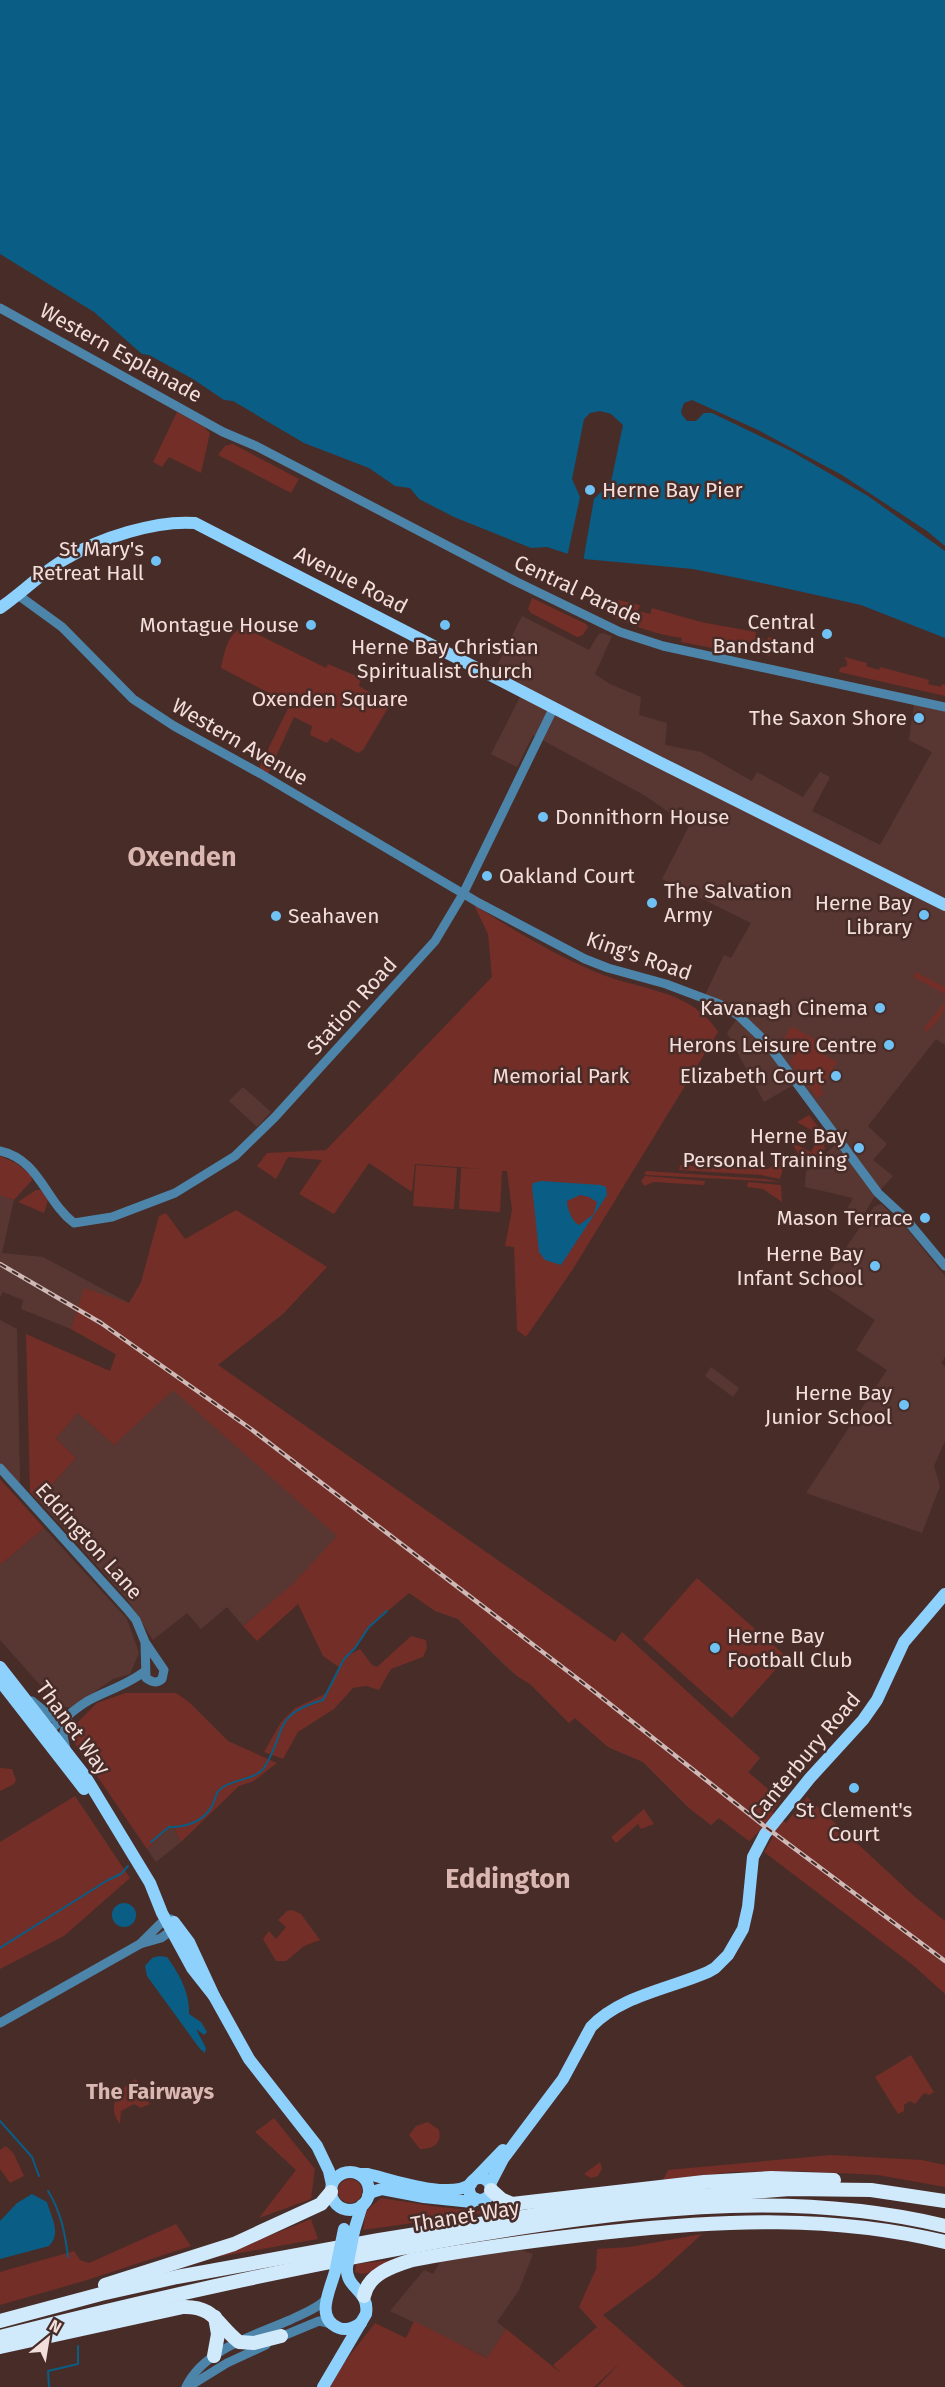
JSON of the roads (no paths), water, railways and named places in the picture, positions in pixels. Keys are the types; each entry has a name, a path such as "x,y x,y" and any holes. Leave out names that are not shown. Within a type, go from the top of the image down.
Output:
{"highway":[{"path":"491,2187 501,2199 512,2204 704,2182 790,2179 872,2183 921,2190 940,2200"},
{"path":"0,2319 234,2244 321,2204 332,2188"},
{"name":"Thanet Way","path":"0,2319 177,2277 390,2238 550,2212 661,2199 790,2189 871,2190 940,2200"},
{"name":"Thanet Way","path":"0,2337 169,2295 320,2262 513,2229 607,2217 730,2206 797,2205 862,2210 945,2226"},
{"path":"360,2292 373,2278 411,2260 560,2237 680,2225 803,2222 876,2228 945,2242"},
{"path":"528,2251 560,2237"},
{"path":"0,2347 172,2308 192,2307 214,2315 239,2342 254,2343 281,2336"},
{"path":"214,2315 218,2334 214,2356"}],"main road":[{"name":"Avenue Road","path":"18,595 68,557 107,540 160,526 182,522 195,523 945,905"},
{"path":"0,608 18,595"},
{"name":"Canterbury Road","path":"491,2187 496,2169 555,2091 591,2027 599,2018 625,2003 708,1972 728,1955 740,1936 746,1918 756,1849 775,1820 863,1720 877,1700 904,1642 945,1594"},
{"name":"Thanet Way","path":"0,1667 15,1685 85,1789 109,1817"},
{"name":"Thanet Way","path":"0,1681 47,1733 67,1751 150,1883 170,1910 172,1924 198,1978 214,1996 249,2059 316,2146 329,2171 332,2188"},
{"name":"Canterbury Road","path":"473,2181 499,2153 518,2138"},
{"name":"Thanet Way","path":"316,2146 324,2151 336,2165 354,2173 446,2190 464,2189 473,2181"},
{"path":"340,2357 340,2334 327,2318 325,2311 328,2297 342,2268 349,2230 365,2201 368,2184 354,2173 338,2176 332,2188 335,2202 344,2214 349,2230"},
{"path":"483,2178 491,2187 486,2198 476,2199 470,2191 473,2181 483,2178"},
{"name":"Thanet Way","path":"365,2201 372,2192 382,2189 440,2199 472,2202 476,2199"},
{"path":"339,2206 348,2210 365,2201"},
{"path":"323,2387 362,2323 367,2310 360,2292 342,2268"},
{"path":"335,2326 351,2329 362,2323"}],"street":[{"name":"Western Esplanade","path":"0,308 223,432"},
{"name":"Central Parade","path":"223,432 256,446 517,582 626,634 663,646 945,707"},
{"name":"Western Avenue","path":"18,595 62,627 133,699 174,726 261,774 463,894"},
{"name":"Station Road","path":"0,1151 30,1166 57,1208 74,1223 111,1217 145,1206 175,1193 235,1156 276,1117 435,941 463,894 554,707"},
{"name":"King's Road","path":"463,894 585,959 608,968 666,984 719,1004 738,1015 767,1043 878,1192 904,1217 945,1266"},
{"name":"Eddington Lane","path":"0,1468 136,1620 145,1642 160,1665"},
{"name":"Eddington Lane","path":"145,1642 145,1670"},
{"path":"47,1733 85,1703 118,1686 136,1678 154,1663 160,1665 164,1670 162,1679 157,1682 118,1686"},
{"path":"145,1670 146,1678 151,1682"},
{"path":"15,1685 53,1718 68,1716"},
{"path":"67,1751 63,1736 68,1716"},
{"path":"0,2023 140,1944 160,1938 172,1924"},
{"path":"187,2387 190,2377 214,2356 239,2342 302,2314 328,2297"},
{"path":"187,2387 227,2363 319,2320 335,2326"}],"water":[{"path":"0,0 945,0 945,638 861,605 762,583 693,569 584,559 547,547 531,548 454,517 419,499 410,488 395,486 369,468 304,443 233,401 224,400 193,379 149,355 142,354 94,312 0,254"},
{"path":"541,1181 606,1187 607,1195 561,1265 545,1260 539,1252 533,1183","holes":["580,1195 597,1202 594,1214 579,1225 570,1214 567,1201"]},
{"path":"124,1903 133,1906 136,1915 133,1924 124,1927 115,1924 112,1915 115,1906"},
{"path":"167,1957 176,1970 186,1991 189,2014 201,2022 207,2032 204,2035 196,2029 206,2048 205,2053 147,1976 145,1966 152,1958"},
{"path":"32,2194 47,2202 55,2230 53,2241 49,2246 0,2259 0,2221 17,2203"}],"waterway":[{"path":"151,1842 169,1827 188,1825 199,1820 212,1806 218,1791 223,1787 260,1772 288,1719 306,1706 323,1700 344,1659 355,1648 369,1627 387,1611"},
{"path":"0,1948 121,1874 128,1866"},
{"path":"0,2121 32,2157 39,2176"},
{"path":"48,2191 62,2223 68,2257"},
{"path":"49,2387 48,2371 78,2364 78,2346"}],"railway":[{"path":"0,1264 101,1323 251,1429 591,1689 763,1825 945,1961"}],"place":[{"name":"Herne Bay Pier","path":"590,490"},
{"name":"St Mary's Retreat Hall","path":"156,561"},
{"name":"Montague House","path":"311,625"},
{"name":"Herne Bay Christian Spiritualist Church","path":"445,625"},
{"name":"Central Bandstand","path":"827,634"},
{"name":"The Saxon Shore","path":"919,718"},
{"name":"Donnithorn House","path":"543,817"},
{"name":"Oakland Court","path":"487,876"},
{"name":"The Salvation Army","path":"652,903"},
{"name":"Herne Bay Library","path":"924,915"},
{"name":"Seahaven","path":"276,916"},
{"name":"Kavanagh Cinema","path":"880,1008"},
{"name":"Herons Leisure Centre","path":"889,1045"},
{"name":"Elizabeth Court","path":"836,1076"},
{"name":"Herne Bay Personal Training","path":"859,1148"},
{"name":"Mason Terrace","path":"925,1218"},
{"name":"Herne Bay Infant School","path":"875,1266"},
{"name":"Herne Bay Junior School","path":"904,1405"},
{"name":"Herne Bay Football Club","path":"715,1648"},
{"name":"St Clement's Court","path":"854,1788"}],"district":[{"name":"Oxenden","path":"182,857"},
{"name":"Eddington","path":"508,1879"},
{"name":"The Fairways","path":"150,2091"}],"park label":[{"name":"Oxenden Square","path":"330,699"},
{"name":"Memorial Park","path":"561,1076"}]}
